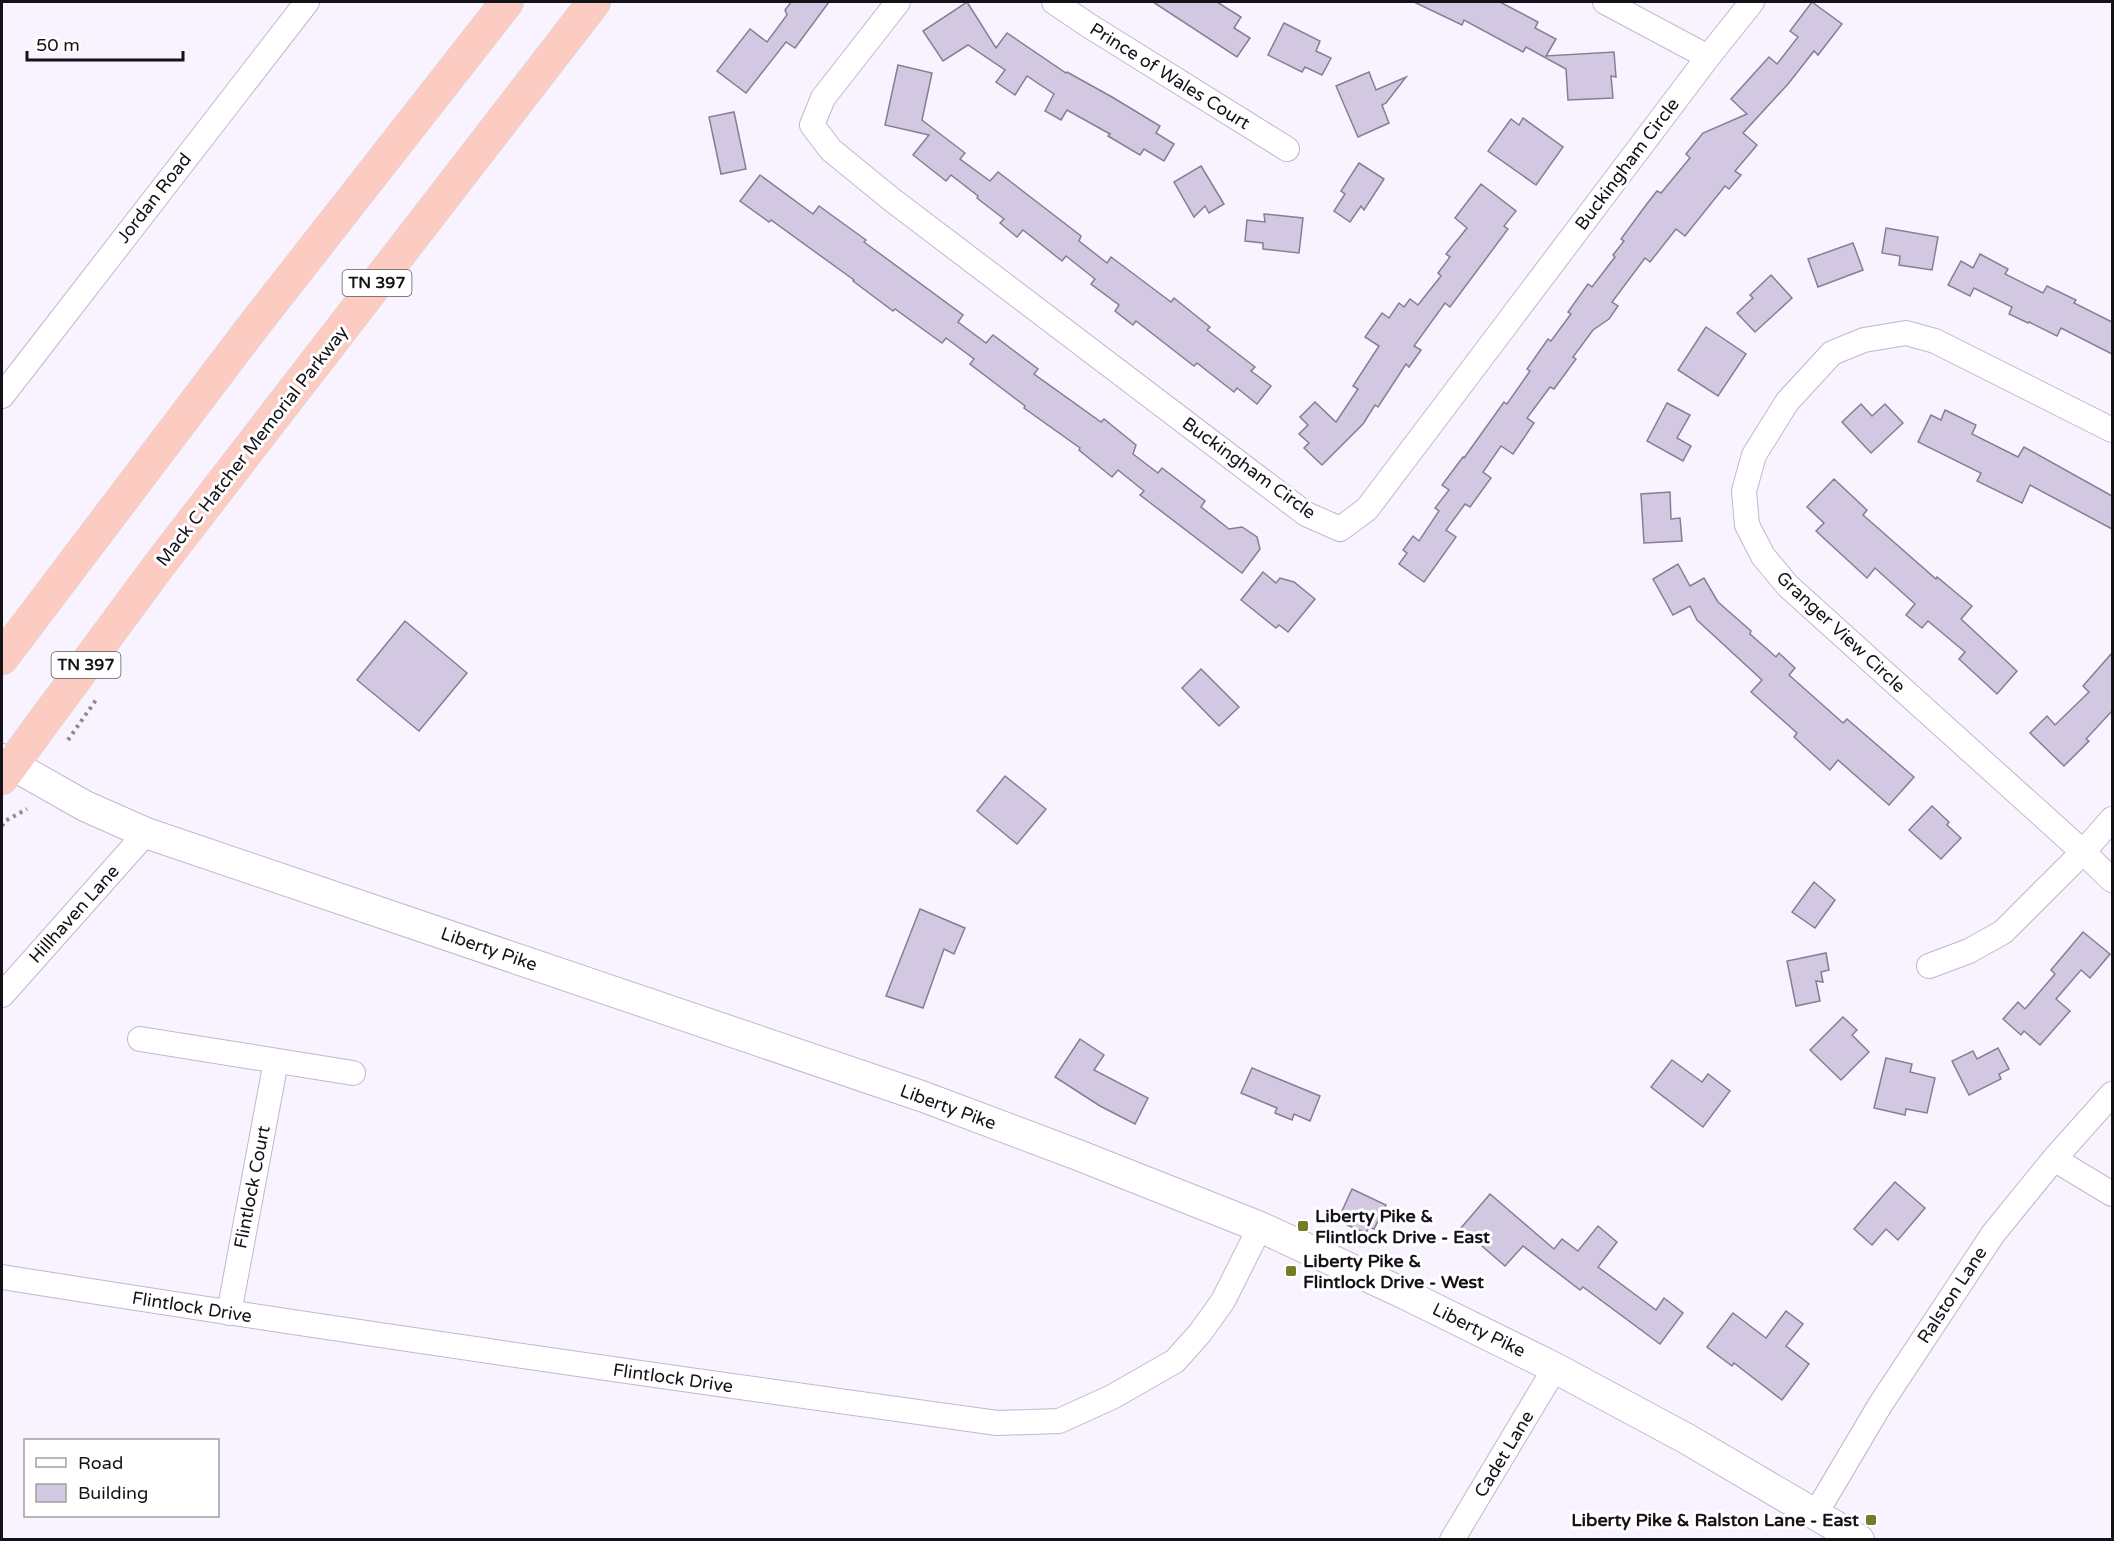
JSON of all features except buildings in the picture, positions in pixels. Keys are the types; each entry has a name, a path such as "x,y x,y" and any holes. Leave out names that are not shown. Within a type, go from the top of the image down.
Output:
{"highway":[{"path":"2,658 251,329 507,2"},
{"name":"Mack C Hatcher Memorial Parkway","path":"5,768 594,2"}],"street":[{"name":"Jordan Road","path":"2,396 307,2"},
{"name":"Buckingham Circle","path":"898,2 823,98 812,125 831,150 891,199 1306,513 1340,529 1367,509 1752,2"},
{"name":"Prince of Wales Court","path":"1054,2 1287,149"},
{"path":"1605,2 1708,57"},
{"name":"Granger View Circle","path":"2112,430 1935,341 1906,333 1864,340 1832,353 1781,411 1754,455 1744,491 1747,525 1763,556 1788,586 2112,880"},
{"name":"Liberty Pike","path":"5,768 146,833 924,1097 1260,1227 1405,1294 1555,1368 1687,1439 1859,1539"},
{"path":"1929,966 1969,951 2003,932 2083,852 2112,819"},
{"name":"Hillhaven Lane","path":"2,995 146,833"},
{"path":"140,1039 352,1073"},
{"name":"Flintlock Court","path":"229,1313 276,1061"},
{"name":"Ralston Lane","path":"1816,1514 1880,1405 1987,1243 2054,1158 2112,1094"},
{"path":"2054,1158 2112,1194"},
{"name":"Flintlock Drive","path":"2,1277 533,1359 997,1423 1059,1420 1112,1397 1175,1361 1200,1333 1223,1300 1260,1227"},
{"name":"Cadet Lane","path":"1452,1539 1555,1368"}],"path":[{"path":"2,826 5,821 27,809"}],"place":[{"name":"Liberty Pike & Flintlock Drive - East","path":"1303,1226"},
{"name":"Liberty Pike & Flintlock Drive - West","path":"1291,1271"},
{"name":"Liberty Pike & Ralston Lane - East","path":"1871,1520"}]}
